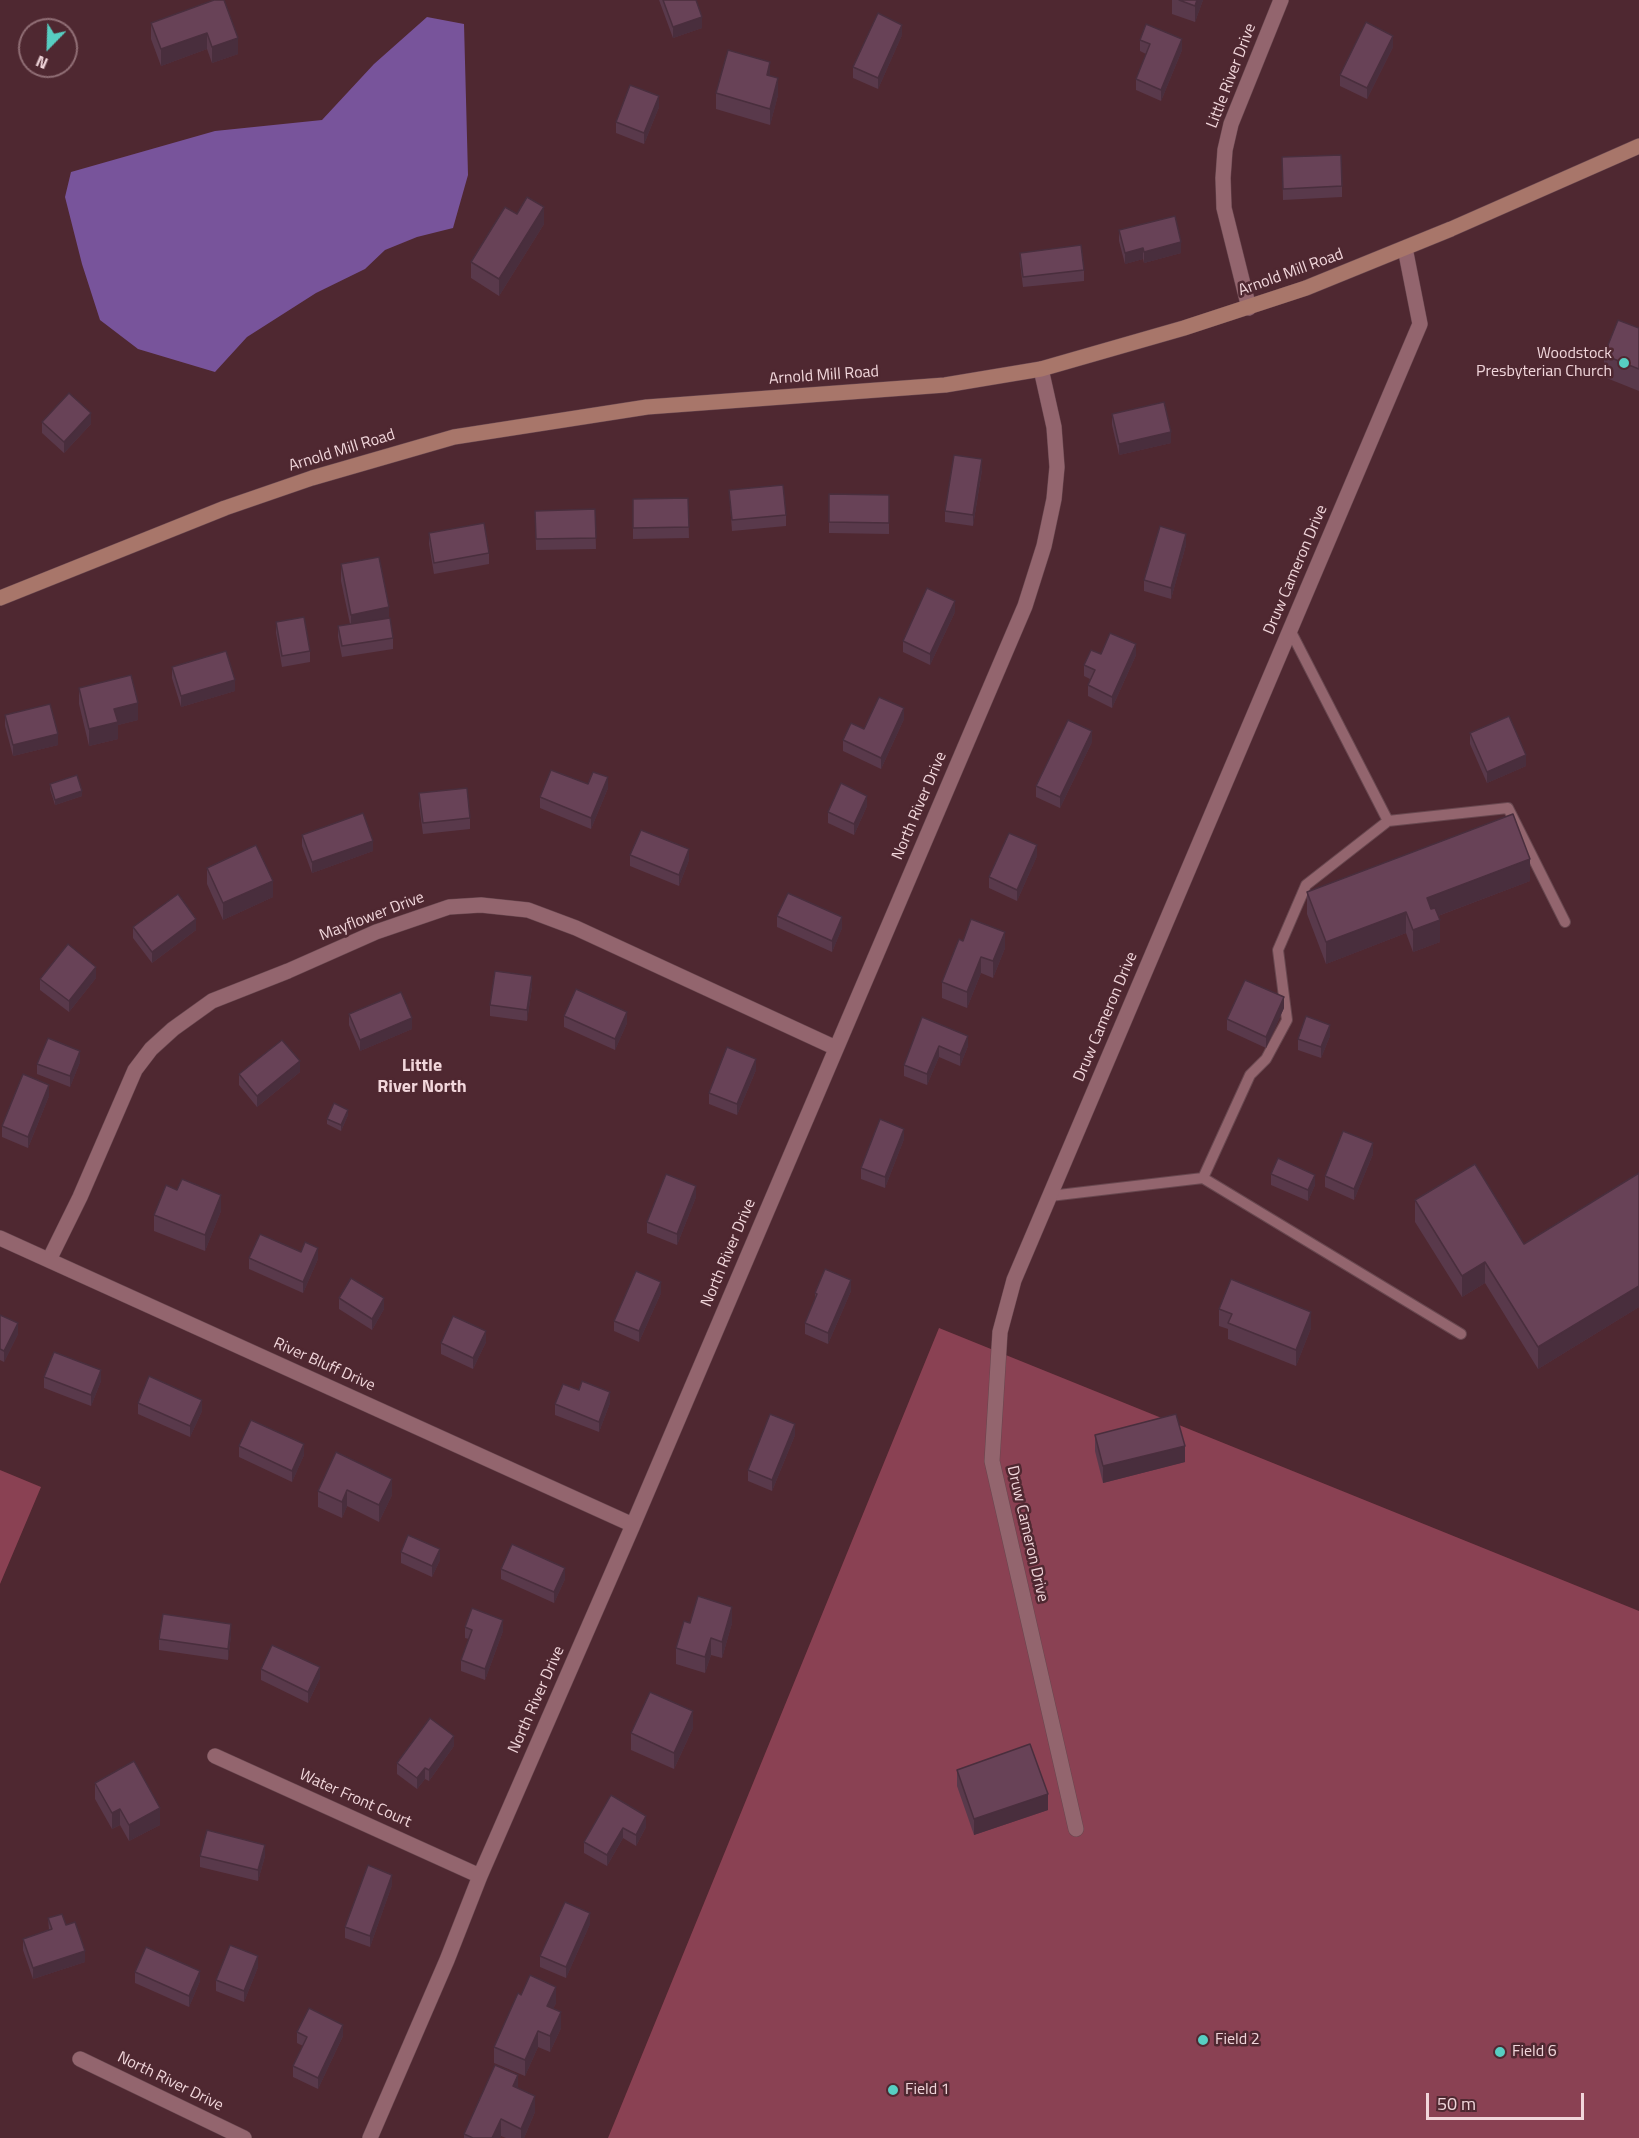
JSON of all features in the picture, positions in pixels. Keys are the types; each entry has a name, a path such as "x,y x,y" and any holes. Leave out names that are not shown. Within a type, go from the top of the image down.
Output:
{"main road":[{"name":"Arnold Mill Road","path":"0,598 244,501 312,478 454,437 647,407 945,385 1041,369 1249,308 1306,288 1406,248 1639,146"}],"street":[{"name":"Little River Drive","path":"1249,308 1224,208 1225,150 1231,124 1281,0"},
{"name":"Druw Cameron Drive","path":"1076,1829 992,1461 1000,1332 1014,1280 1419,324 1406,248"},
{"name":"North River Drive","path":"370,2138 447,1960 480,1876 633,1525 1025,606 1044,546 1054,499 1057,467 1054,426 1041,369"},
{"name":"Mayflower Drive","path":"49,1260 80,1197 135,1070 151,1049 173,1029 212,1001 288,971 376,932 449,907 481,905 528,910 576,928 836,1048"},
{"name":"River Bluff Drive","path":"0,1238 633,1525"},
{"name":"Water Front Court","path":"215,1756 480,1876"},
{"name":"North River Drive","path":"80,2059 244,2138"}],"lane":[{"path":"1290,630 1388,821"},
{"path":"1203,1178 1250,1075 1266,1059 1287,1020 1278,950 1305,885 1388,821 1508,808 1565,922"},
{"path":"1050,1196 1203,1178 1461,1334"}],"shaded area":[{"path":"427,17 464,24 468,175 453,228 417,237 385,250 365,269 316,293 247,337 215,372 138,349 100,320 82,264 65,197 71,172 215,131 322,120 374,64"},
{"path":"939,1328 1639,1611 1639,2138 608,2138"},
{"path":"0,1470 41,1487 0,1584"}],"building":[{"path":"214,0 224,0 238,38 212,47 207,33 161,49 151,23"},
{"path":"663,0 696,0 702,17 673,27"},
{"path":"1179,0 1197,0 1195,6"},
{"path":"878,13 902,25 878,78 853,67"},
{"path":"1366,22 1393,36 1367,88 1340,75"},
{"path":"1146,24 1182,39 1161,90 1136,79 1150,44 1140,40"},
{"path":"728,50 770,62 767,75 778,78 770,109 716,93"},
{"path":"630,85 659,96 644,133 616,122"},
{"path":"1341,155 1342,186 1283,189 1282,157"},
{"path":"527,197 544,207 499,279 471,262 505,207 517,214"},
{"path":"1175,216 1181,242 1144,252 1143,248 1125,253 1119,230"},
{"path":"1081,245 1084,270 1023,277 1020,253"},
{"path":"1618,320 1639,328 1639,369 1604,355"},
{"path":"69,393 91,413 64,442 42,422"},
{"path":"1164,402 1171,432 1119,444 1112,414"},
{"path":"954,455 982,459 973,515 945,511"},
{"path":"783,485 786,515 732,520 729,490"},
{"path":"829,494 889,495 889,523 829,522"},
{"path":"688,498 689,527 633,528 633,499"},
{"path":"595,509 596,538 536,539 535,511"},
{"path":"484,523 489,553 434,563 429,533"},
{"path":"1160,526 1186,534 1171,588 1144,580"},
{"path":"379,557 389,607 351,615 341,564"},
{"path":"927,588 955,601 930,654 903,641"},
{"path":"304,617 310,651 282,656 276,622"},
{"path":"390,618 393,638 342,646 338,626"},
{"path":"1110,633 1136,644 1112,697 1088,685 1095,670 1084,665 1091,650 1101,654"},
{"path":"226,651 235,680 181,696 172,667"},
{"path":"131,675 138,703 114,709 118,722 89,729 79,688"},
{"path":"879,697 904,708 881,758 843,740 851,723 864,729"},
{"path":"50,704 58,734 13,745 5,715"},
{"path":"1509,716 1526,755 1487,772 1470,733"},
{"path":"1068,720 1092,731 1060,797 1036,786"},
{"path":"551,770 588,784 593,772 608,777 591,818 540,797"},
{"path":"77,775 82,791 55,800 50,784"},
{"path":"841,783 867,796 854,824 828,812"},
{"path":"467,788 470,818 423,823 419,793"},
{"path":"363,813 373,841 312,862 302,835"},
{"path":"1513,814 1530,859 1427,898 1431,909 1435,908 1440,920 1413,930 1406,912 1326,942 1307,892"},
{"path":"641,830 689,849 679,875 630,855"},
{"path":"1009,833 1037,845 1017,890 989,877"},
{"path":"256,845 273,881 223,903 207,868"},
{"path":"788,893 842,917 832,941 777,916"},
{"path":"178,894 196,919 152,952 133,927"},
{"path":"971,919 1005,932 993,961 981,957 967,992 942,982 959,939 963,941"},
{"path":"68,944 96,967 69,1001 40,979"},
{"path":"495,971 532,976 527,1010 490,1005"},
{"path":"1245,980 1284,997 1266,1037 1227,1019"},
{"path":"576,989 627,1012 615,1039 564,1016"},
{"path":"401,992 412,1018 360,1040 349,1014"},
{"path":"1306,1016 1330,1025 1321,1047 1298,1039"},
{"path":"922,1017 968,1036 960,1055 939,1046 927,1074 904,1065"},
{"path":"48,1038 80,1051 70,1076 37,1064"},
{"path":"282,1040 300,1061 257,1096 239,1074"},
{"path":"727,1047 756,1059 737,1104 709,1093"},
{"path":"23,1074 49,1085 28,1137 2,1126"},
{"path":"334,1103 348,1110 341,1125 327,1119"},
{"path":"880,1119 904,1129 885,1177 861,1168"},
{"path":"1343,1131 1373,1143 1354,1189 1325,1176"},
{"path":"1278,1158 1315,1175 1308,1190 1271,1174"},
{"path":"1475,1164 1524,1244 1639,1173 1639,1286 1538,1347 1485,1262 1462,1276 1415,1200"},
{"path":"666,1174 696,1186 677,1234 647,1222"},
{"path":"182,1179 221,1195 205,1235 154,1215 166,1185 177,1190"},
{"path":"260,1234 301,1252 305,1242 318,1248 303,1282 249,1258"},
{"path":"825,1269 851,1280 828,1333 805,1323"},
{"path":"636,1271 661,1282 639,1331 614,1321"},
{"path":"351,1278 384,1298 372,1319 339,1298"},
{"path":"1231,1279 1311,1312 1296,1350 1228,1323 1232,1314 1219,1309"},
{"path":"0,1315 18,1323 4,1351 0,1349"},
{"path":"453,1316 486,1331 473,1358 441,1343"},
{"path":"54,1352 101,1370 91,1395 44,1377"},
{"path":"149,1376 202,1400 190,1426 138,1403"},
{"path":"582,1381 610,1392 599,1422 555,1404 563,1384 579,1390"},
{"path":"770,1414 795,1424 772,1480 748,1470"},
{"path":"1176,1414 1185,1446 1103,1466 1095,1435"},
{"path":"251,1420 304,1444 292,1471 239,1446"},
{"path":"336,1452 392,1479 379,1505 347,1490 342,1502 318,1491"},
{"path":"408,1535 440,1549 432,1566 401,1552"},
{"path":"512,1544 565,1568 554,1592 501,1569"},
{"path":"698,1596 732,1607 722,1642 711,1638 705,1657 676,1648 684,1621 690,1623"},
{"path":"472,1608 503,1620 485,1669 461,1660 472,1630 465,1627"},
{"path":"163,1614 231,1624 228,1649 159,1639"},
{"path":"272,1645 320,1667 308,1692 261,1669"},
{"path":"650,1692 693,1711 674,1753 631,1733"},
{"path":"430,1718 454,1736 429,1770 425,1768 417,1778 397,1763"},
{"path":"1030,1744 1048,1794 974,1819 957,1770"},
{"path":"134,1761 160,1808 129,1825 120,1809 112,1813 95,1783"},
{"path":"611,1795 646,1816 636,1835 623,1828 607,1855 584,1842"},
{"path":"207,1830 265,1845 258,1870 200,1856"},
{"path":"368,1865 392,1875 370,1936 345,1927"},
{"path":"565,1902 590,1913 566,1967 540,1956"},
{"path":"62,1914 66,1925 75,1922 85,1951 33,1968 23,1939 52,1929 48,1918"},
{"path":"230,1945 258,1956 244,1991 216,1980"},
{"path":"146,1947 200,1971 189,1996 135,1972"},
{"path":"530,1975 556,1987 547,2006 561,2012 550,2036 538,2031 525,2060 494,2047 518,1993 521,1995"},
{"path":"309,2008 343,2025 318,2078 293,2066 307,2037 297,2032"},
{"path":"495,2065 518,2075 513,2086 535,2096 521,2129 501,2119 492,2138 473,2138 464,2134"}],"place":[{"name":"Woodstock Presbyterian Church","path":"1624,363"},
{"name":"Field 2","path":"1203,2040"},
{"name":"Field 6","path":"1500,2052"},
{"name":"Field 1","path":"893,2090"}],"district":[{"name":"Little River North","path":"422,1077"}]}
